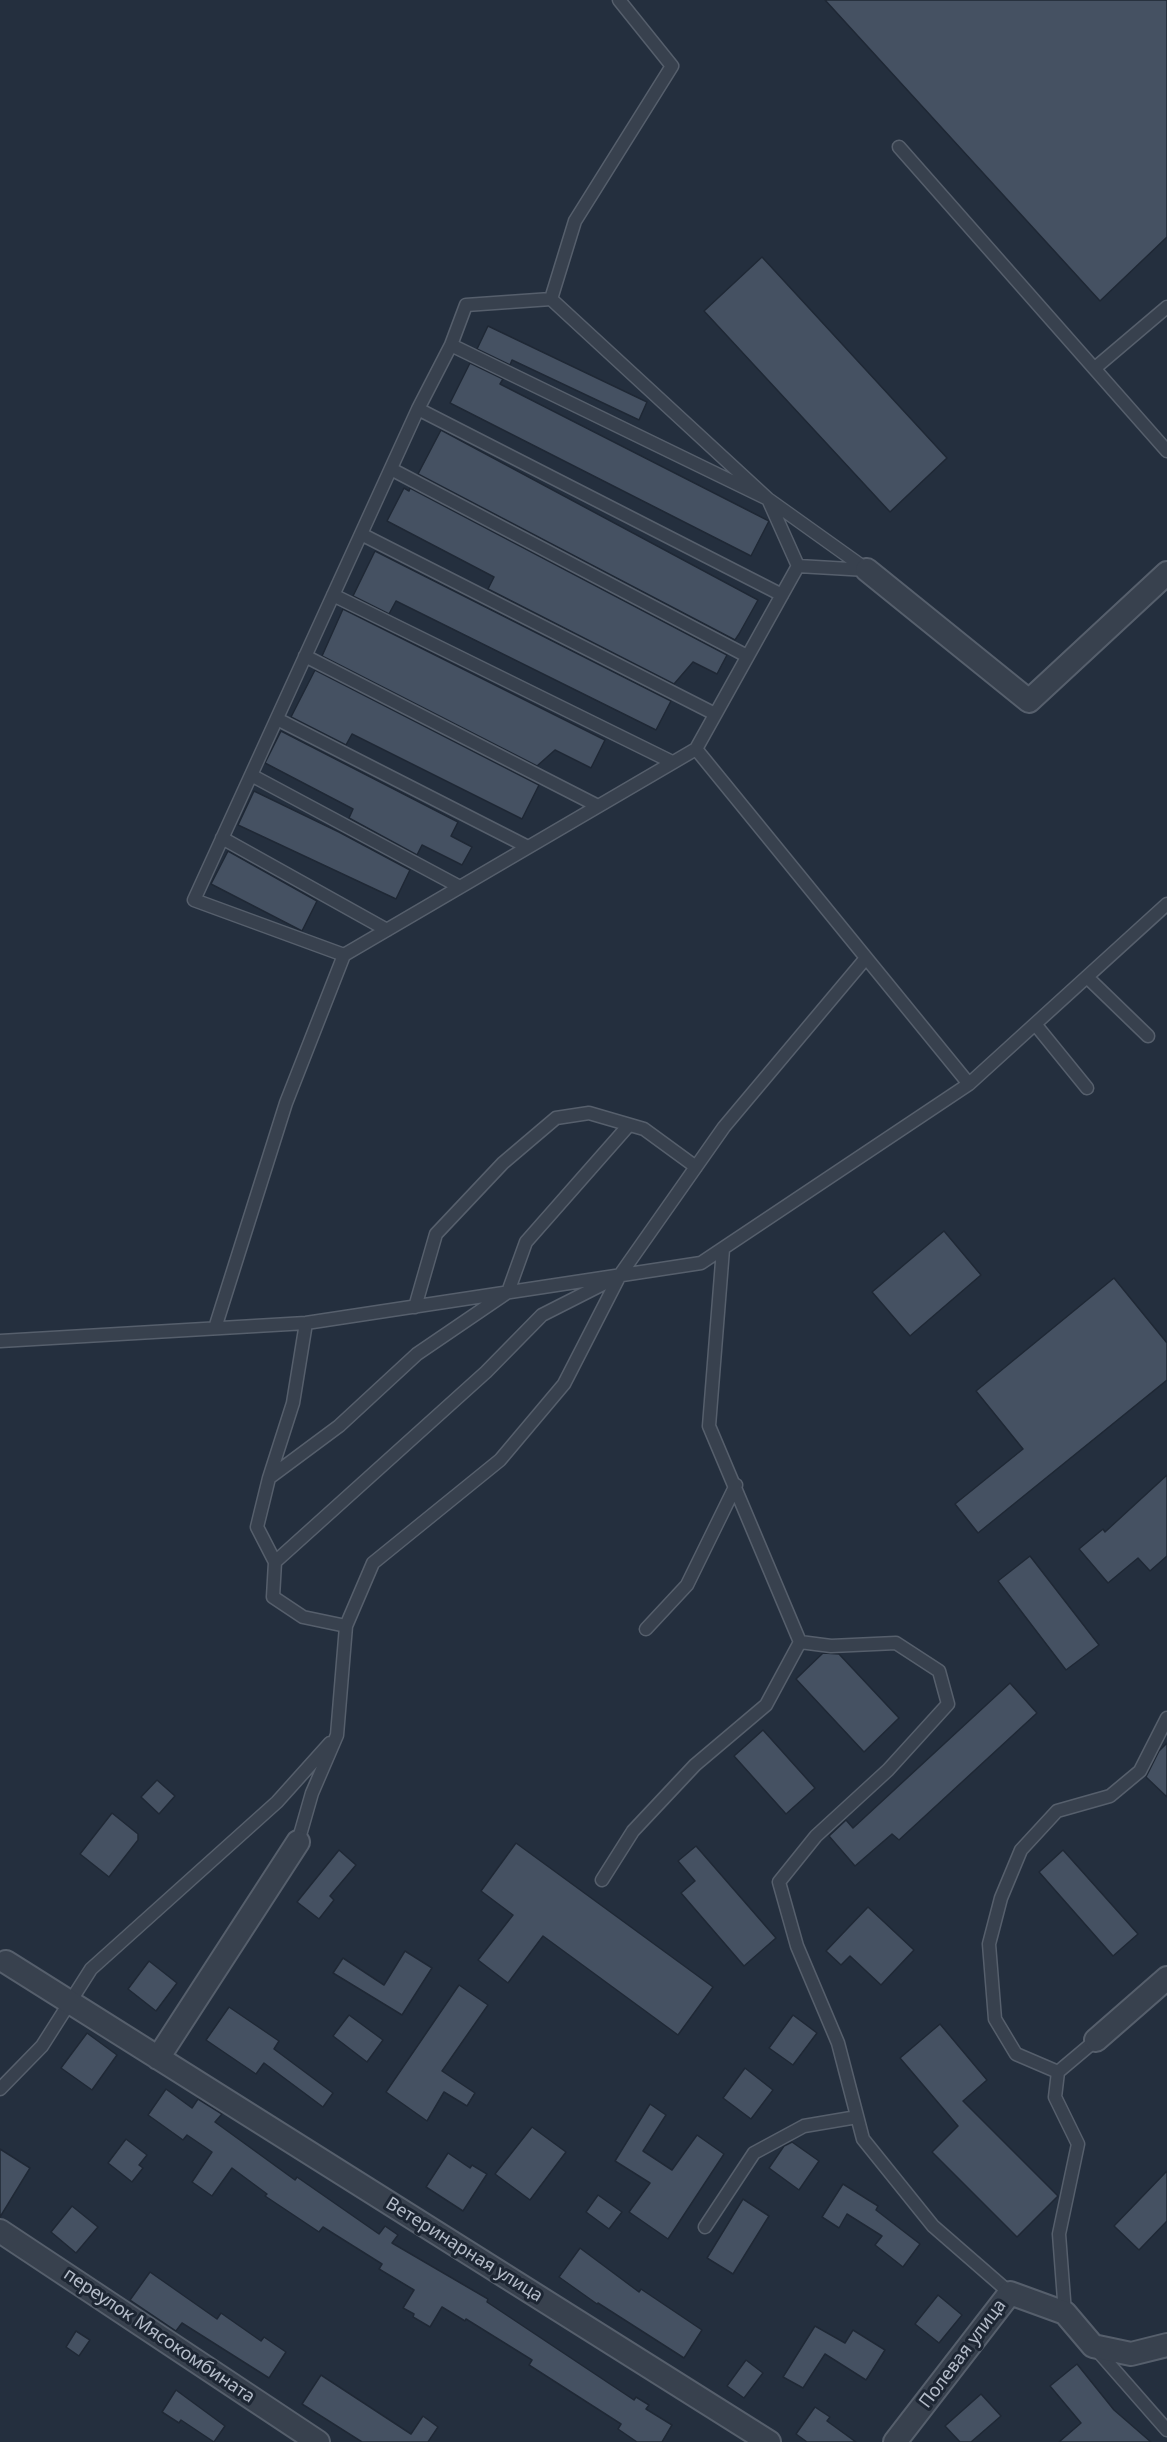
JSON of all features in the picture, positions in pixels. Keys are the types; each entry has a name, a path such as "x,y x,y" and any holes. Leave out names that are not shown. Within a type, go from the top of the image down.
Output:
{"street":[{"path":"867,570 1029,701 1167,573"},
{"path":"158,2058 298,1842"},
{"name":"Ветеринарная улица","path":"6,1962 769,2442"},
{"path":"1096,2040 1167,1978"},
{"name":"переулок Мясокомбината","path":"0,2231 318,2442"},
{"name":"Полевая улица","path":"896,2442 1010,2293 1065,2313 1093,2346"},
{"path":"1093,2346 1131,2354 1167,2345"}],"lane":[{"path":"551,298 575,221 672,66 619,0"},
{"path":"899,147 1167,451"},
{"path":"344,955 194,900 418,410 452,345 466,305 551,298 768,499 867,570"},
{"path":"1095,368 1167,307"},
{"path":"452,345 768,499 798,566"},
{"path":"418,410 782,595"},
{"path":"391,469 747,656"},
{"path":"361,534 716,714"},
{"path":"215,1328 286,1103 344,955 696,749 798,566"},
{"path":"798,566 867,570"},
{"path":"333,595 672,762"},
{"path":"305,656 598,806"},
{"path":"277,719 528,848"},
{"path":"696,749 969,1084"},
{"path":"251,775 460,887"},
{"path":"222,838 387,930"},
{"path":"0,1341 306,1323 701,1263 969,1084 1167,904"},
{"path":"298,1842 312,1793 337,1736 346,1626 374,1563 500,1460 564,1384 620,1275 724,1127 866,958"},
{"path":"1088,976 1149,1036"},
{"path":"1035,1024 1087,1088"},
{"path":"415,1307 436,1234 502,1163 556,1118 588,1113 644,1130 696,1167"},
{"path":"269,1478 339,1426 417,1354 508,1292 526,1242 628,1125"},
{"path":"723,1249 709,1426 736,1485 800,1642"},
{"path":"275,1562 486,1372 542,1315 620,1275"},
{"path":"306,1323 293,1403 269,1478 257,1527 275,1562 273,1597 303,1617 346,1626"},
{"path":"646,1629 687,1585 736,1485"},
{"path":"602,1880 633,1832 695,1765 766,1705 800,1642"},
{"path":"800,1642 831,1646 896,1642 939,1671 948,1704 888,1770 816,1836 779,1882 797,1946 838,2043 863,2139 933,2226 1010,2293"},
{"path":"1058,2072 1016,2054 995,2019 989,1944 1001,1898 1021,1850 1057,1811 1110,1796 1140,1771 1167,1718"},
{"path":"0,2089 42,2046 91,1969 277,1802 337,1736"},
{"path":"1065,2313 1059,2234 1078,2144 1055,2097 1058,2072 1096,2040"},
{"path":"705,2228 754,2153 804,2126 857,2117"},
{"path":"1093,2346 1167,2430"}],"building":[{"path":"825,0 1167,0 1167,237 1100,301"},
{"path":"762,257 947,458 890,512 704,311"},
{"path":"488,326 647,402 639,420 512,360 510,365 477,349"},
{"path":"470,363 503,379 500,384 769,521 751,556 450,403"},
{"path":"441,430 758,600 735,640 418,474"},
{"path":"404,488 409,491 410,488 727,655 717,674 693,662 674,684 488,589 494,577 387,521"},
{"path":"375,551 671,701 656,730 396,601 389,614 353,596"},
{"path":"343,609 605,740 591,768 555,750 537,766 322,656"},
{"path":"315,670 539,785 522,819 352,734 346,745 291,717"},
{"path":"281,731 458,822 451,836 472,847 462,865 422,845 417,855 349,818 353,809 265,763"},
{"path":"254,791 339,832 410,870 396,899 238,825"},
{"path":"228,851 317,901 302,931 211,884"},
{"path":"944,1231 981,1275 910,1336 872,1292"},
{"path":"1114,1278 1167,1343 1167,1380 978,1533 955,1504 1023,1449 976,1391"},
{"path":"1167,1475 1167,1556 1150,1571 1138,1558 1108,1583 1079,1549 1103,1529 1105,1532"},
{"path":"1030,1556 1099,1645 1066,1670 998,1581"},
{"path":"823,1653 839,1654 899,1718 864,1752 796,1679"},
{"path":"1010,1683 1037,1713 899,1840 892,1834 855,1866 829,1836 846,1820 853,1828"},
{"path":"763,1730 815,1788 786,1814 734,1756"},
{"path":"1167,1743 1167,1797 1146,1777 1159,1751"},
{"path":"157,1780 175,1796 159,1814 141,1797"},
{"path":"112,1813 138,1834 138,1840 109,1877 80,1854"},
{"path":"516,1843 713,1987 678,2035 543,1936 508,1983 478,1960 513,1915 481,1891"},
{"path":"696,1846 776,1938 744,1966 681,1893 695,1881 678,1861"},
{"path":"339,1850 356,1865 330,1896 334,1900 319,1919 297,1902"},
{"path":"1063,1850 1138,1934 1113,1956 1039,1872"},
{"path":"868,1907 914,1950 881,1985 850,1956 841,1965 826,1951"},
{"path":"405,1951 432,1968 402,2015 333,1973 343,1958 384,1985"},
{"path":"149,1961 177,1983 156,2011 128,1989"},
{"path":"459,1985 488,2005 442,2071 475,2093 467,2106 444,2092 427,2121 386,2092"},
{"path":"229,2007 279,2041 274,2049 333,2093 323,2107 264,2063 256,2074 206,2040"},
{"path":"349,2015 383,2040 367,2062 333,2036"},
{"path":"793,2015 817,2033 793,2065 769,2048"},
{"path":"940,2024 987,2080 963,2101 1058,2196 1017,2237 932,2152 958,2126 900,2058"},
{"path":"87,2033 117,2055 92,2090 61,2068"},
{"path":"745,2068 773,2090 751,2119 723,2098"},
{"path":"166,2089 192,2108 198,2099 222,2114 215,2122 295,2180 297,2177 379,2234 385,2226 398,2235 392,2243 488,2299 487,2302 634,2400 636,2397 649,2405 646,2409 672,2425 662,2442 637,2442 618,2429 621,2424 529,2365 532,2360 466,2319 465,2321 442,2307 430,2327 413,2317 414,2314 403,2308 414,2290 379,2269 382,2264 323,2227 319,2232 265,2196 267,2194 232,2168 212,2196 192,2182 212,2152 187,2135 183,2140 148,2115"},
{"path":"650,2104 666,2115 643,2151 672,2170 697,2135 724,2154 668,2239 629,2212 650,2183 615,2161"},
{"path":"532,2127 566,2152 530,2200 495,2174"},
{"path":"126,2139 147,2155 139,2165 143,2168 132,2182 108,2163"},
{"path":"792,2142 819,2161 799,2190 769,2168 784,2146"},
{"path":"0,2149 30,2168 0,2217"},
{"path":"448,2153 470,2168 472,2165 487,2174 463,2211 426,2187"},
{"path":"1167,2171 1167,2221 1139,2250 1114,2226"},
{"path":"843,2184 878,2206 876,2210 920,2244 903,2267 875,2245 882,2236 847,2214 839,2228 822,2217"},
{"path":"598,2195 622,2212 609,2229 586,2212"},
{"path":"743,2199 769,2216 733,2274 707,2258"},
{"path":"72,2206 98,2227 76,2253 51,2232"},
{"path":"580,2248 639,2292 641,2289 702,2330 684,2358 597,2304 559,2277"},
{"path":"150,2272 217,2319 221,2313 261,2341 264,2337 286,2352 269,2378 182,2323 176,2331 130,2300"},
{"path":"938,2295 962,2315 939,2343 915,2324"},
{"path":"815,2326 845,2343 853,2330 885,2350 866,2380 825,2354 803,2388 783,2377"},
{"path":"76,2331 90,2340 79,2356 66,2347"},
{"path":"746,2360 763,2373 744,2398 727,2386"},
{"path":"1077,2364 1114,2410 1151,2442 1059,2442 1081,2423 1050,2386"},
{"path":"321,2375 411,2434 423,2416 438,2427 428,2442 362,2442 302,2404"},
{"path":"176,2390 225,2426 214,2442 181,2420 179,2423 162,2412"},
{"path":"981,2394 1001,2416 971,2442 960,2442 945,2426"},
{"path":"815,2407 830,2417 827,2421 856,2442 807,2442 796,2434"}]}
